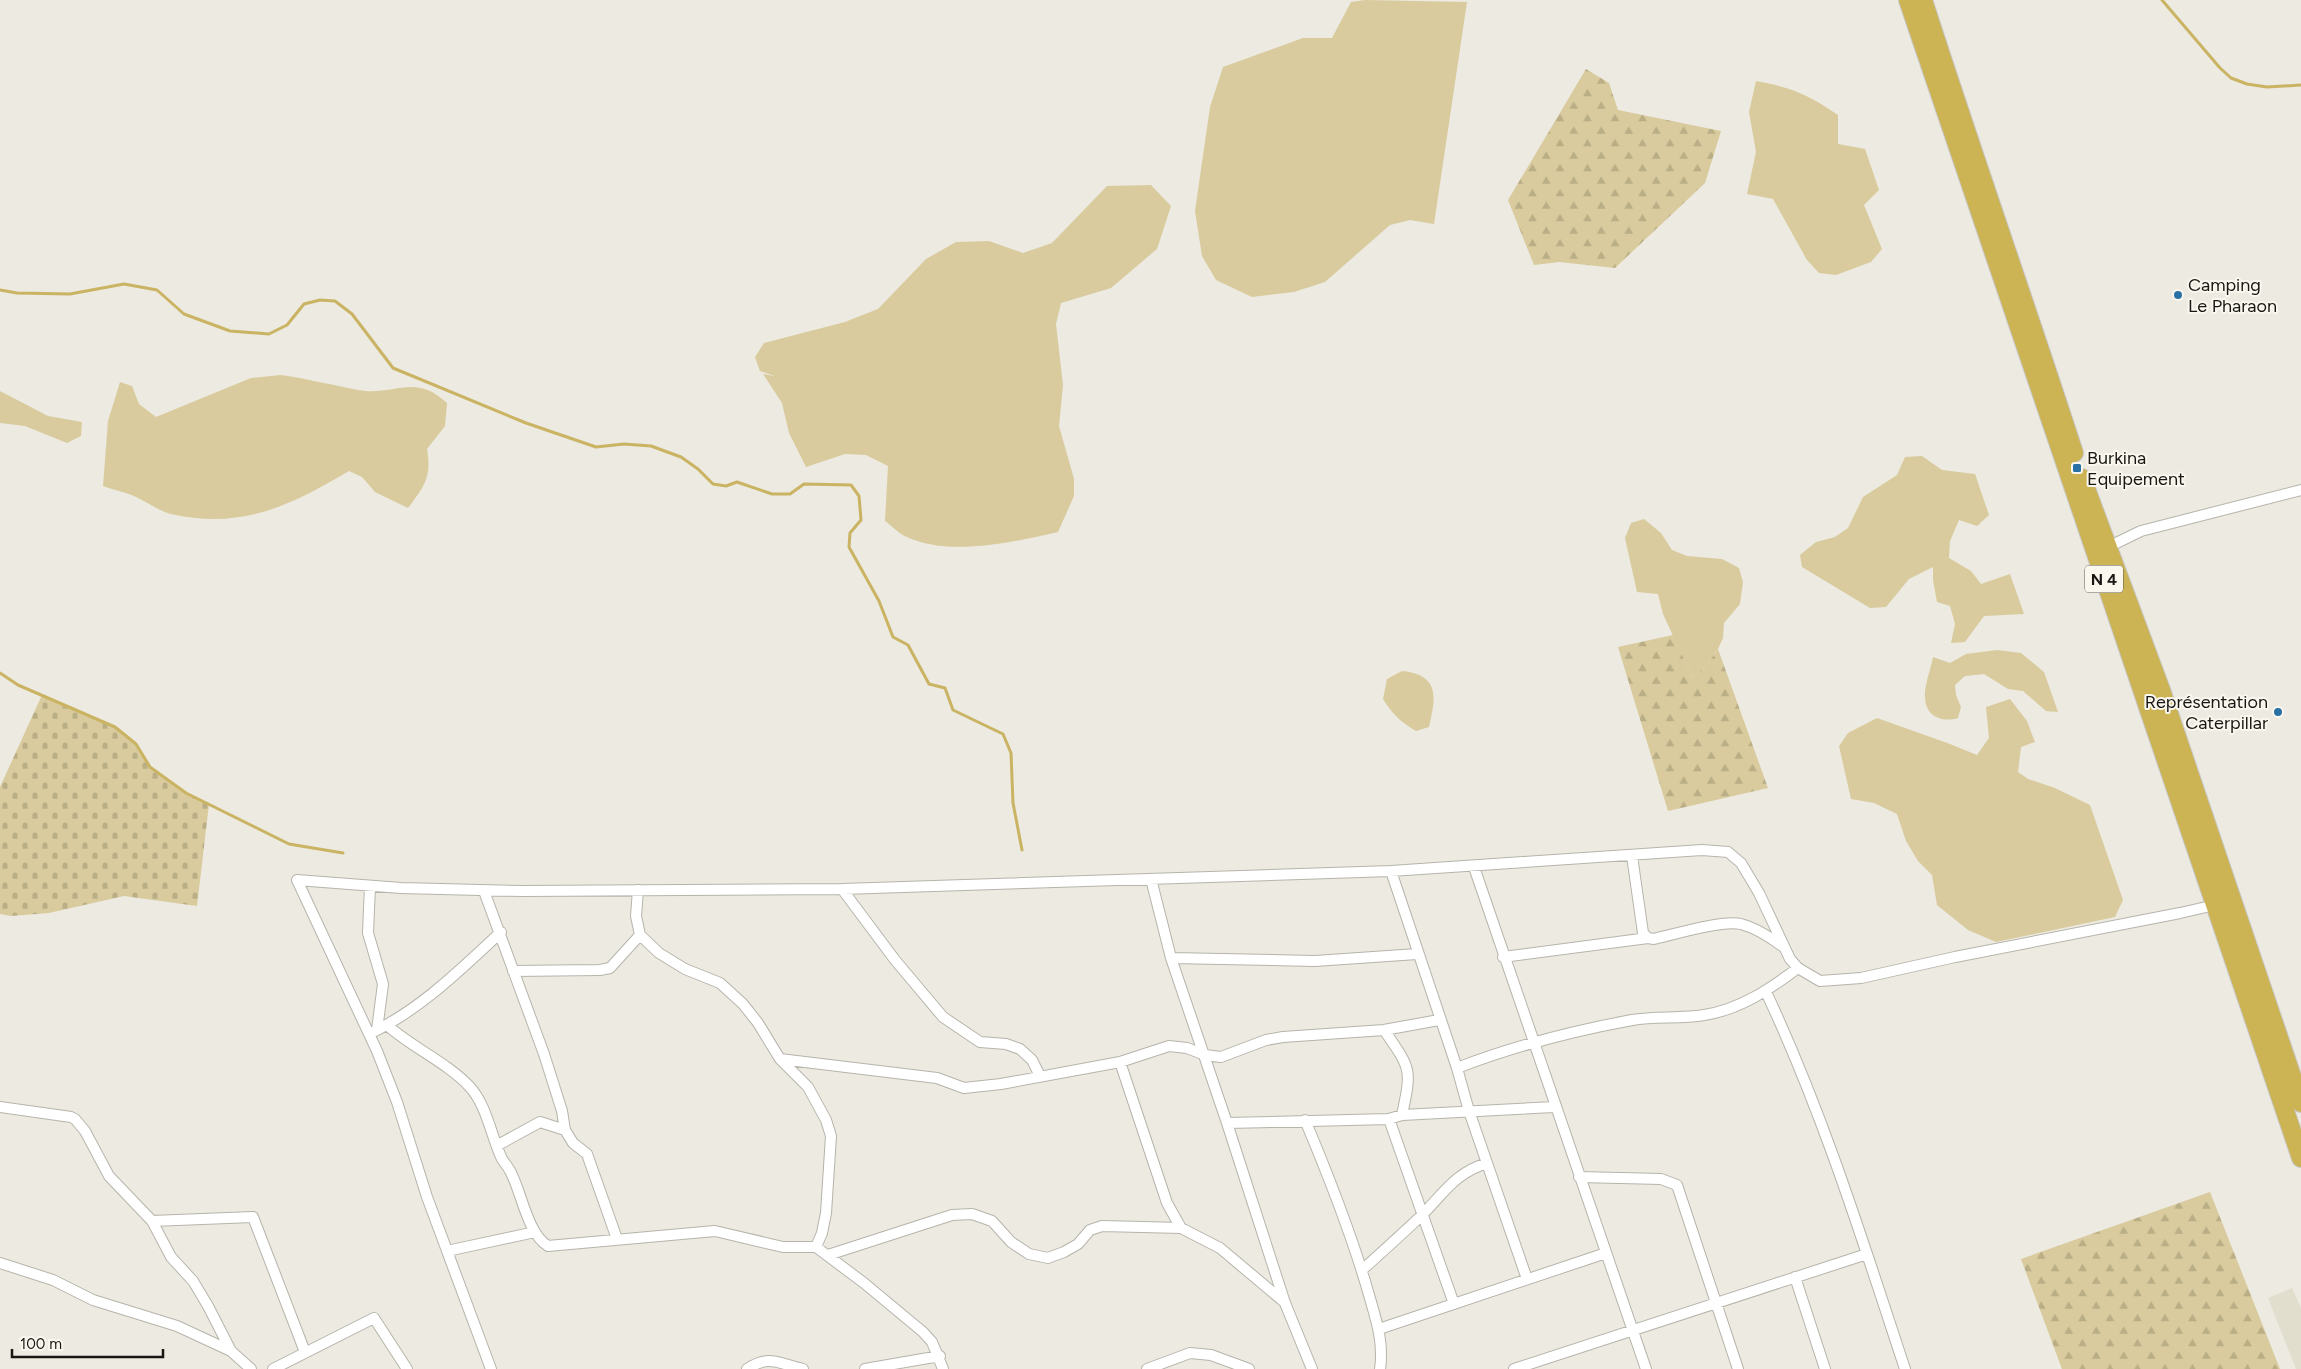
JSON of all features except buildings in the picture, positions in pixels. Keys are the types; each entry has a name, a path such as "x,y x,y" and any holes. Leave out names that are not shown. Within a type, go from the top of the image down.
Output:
{"highway":[{"name":"N 4","path":"1908,0 2102,550 2215,905 2301,1158"},
{"name":"N 4","path":"1923,0 1974,157 2056,393 2102,550 2161,690 2301,1103"}],"street":[{"path":"2102,550 2148,529 2301,490"},
{"path":"491,1369 447,1251 373,1032 297,880 370,886 484,890 842,889 1391,871 1720,850 1734,856 1759,893 1783,946 1798,968 1820,981 1861,978 1955,957 2215,905"},
{"path":"1632,856 1643,933 1648,938"},
{"path":"1474,867 1554,1107 1646,1369"},
{"path":"1391,871 1439,1020 1457,1068 1469,1112 1527,1280"},
{"path":"1151,879 1171,958 1227,1122 1285,1303 1312,1369"},
{"path":"370,886 368,933 383,984 373,1032"},
{"path":"842,889 895,960 943,1017 980,1042 1006,1044 1020,1049 1032,1060 1040,1076"},
{"path":"484,890 501,932 513,971 544,1054 562,1111 565,1130 573,1143 587,1154 617,1239"},
{"path":"638,890 636,916 640,935 659,953 685,969 720,984 743,1004 758,1023 780,1059 808,1087 826,1120 831,1136 826,1213 822,1232 816,1247"},
{"path":"1504,957 1648,938 1654,939 1730,923 1752,928 1769,936 1783,946"},
{"path":"373,1032 388,1026 410,1012 501,932"},
{"path":"513,971 600,970 610,968 640,935"},
{"path":"1171,958 1315,961 1418,954"},
{"path":"1457,1068 1532,1041 1648,1017 1695,1016 1716,1013 1766,992 1798,968"},
{"path":"1766,992 1787,1036 1804,1079 1867,1254 1905,1369"},
{"path":"780,1059 937,1078 964,1088 1000,1084 1120,1062 1168,1046 1187,1048 1204,1055 1222,1057 1266,1040 1283,1037 1384,1030 1439,1020"},
{"path":"388,1026 404,1040 469,1086 486,1117 502,1158 512,1174 535,1232 541,1242 548,1246 716,1231 783,1247 816,1247 923,1332 932,1342 940,1356 943,1369"},
{"path":"1384,1030 1406,1061 1409,1078 1402,1115"},
{"path":"1120,1062 1167,1202 1181,1228"},
{"path":"0,1107 75,1119 93,1145 109,1176 152,1221 171,1257 193,1281 231,1351"},
{"path":"1227,1122 1390,1118 1402,1115 1554,1107"},
{"path":"1390,1118 1454,1304"},
{"path":"1306,1120 1339,1200 1362,1270 1379,1329 1383,1354 1380,1369"},
{"path":"498,1145 540,1122 565,1130"},
{"path":"1362,1270 1423,1214 1458,1176 1470,1168 1486,1163"},
{"path":"1579,1177 1662,1179 1676,1185 1738,1369"},
{"path":"828,1255 952,1215 972,1214 992,1221 1011,1242 1029,1254 1048,1258 1078,1244 1090,1230 1102,1226 1181,1228 1220,1248 1285,1303"},
{"path":"152,1221 253,1217 305,1352"},
{"path":"447,1251 535,1232"},
{"path":"1379,1329 1606,1253"},
{"path":"1514,1369 1867,1254"},
{"path":"0,1263 54,1280 93,1300 178,1326 231,1351 251,1369"},
{"path":"1795,1278 1825,1369"},
{"path":"273,1369 374,1318 407,1369"},
{"path":"1148,1369 1190,1352 1212,1355 1249,1369"},
{"path":"865,1369 892,1367 940,1356"},
{"path":"747,1369 761,1361 770,1359 803,1369"}],"shaded area":[{"path":"2292,1288 2301,1308 2301,1369 2296,1369 2268,1298"}],"green space":[{"path":"1365,0 1467,2 1434,224 1410,220 1390,225 1325,282 1294,292 1252,297 1216,280 1202,256 1195,211 1210,107 1223,67 1303,38 1332,38 1351,2"},
{"path":"1586,69 1609,83 1618,110 1721,131 1705,183 1615,268 1559,262 1534,265 1508,200"},
{"path":"1756,81 1790,89 1828,108 1838,115 1838,144 1865,149 1879,190 1864,205 1882,249 1871,262 1836,275 1819,273 1807,260 1773,199 1747,194 1756,152 1749,112"},
{"path":"1151,185 1171,206 1157,249 1111,288 1061,303 1056,324 1063,385 1059,426 1074,479 1074,496 1058,532 982,546 942,546 924,543 904,536 885,521 888,466 866,455 845,454 806,467 789,433 782,403 763,374 775,376 760,371 755,357 764,343 845,322 878,309 926,259 956,242 989,241 1023,253 1052,243 1107,186"},
{"path":"281,375 358,390 382,391 414,387 435,394 447,403 445,426 427,449 428,467 425,481 408,508 375,492 362,477 349,471 306,495 264,512 243,517 220,519 171,514 132,495 103,486 108,421 120,382 132,386 139,404 156,417 251,378"},
{"path":"0,391 48,416 82,422 81,436 67,443 25,426 0,423"},
{"path":"1922,456 1942,470 1975,474 1989,515 1977,526 1959,520 1950,541 1949,558 1971,571 1981,584 2010,574 2024,614 1984,616 1965,642 1951,643 1955,624 1950,606 1937,602 1933,567 1909,579 1886,607 1870,608 1802,567 1800,555 1816,542 1835,537 1848,528 1863,497 1897,475 1905,457"},
{"path":"1644,519 1661,533 1672,550 1687,556 1722,559 1739,568 1743,582 1740,604 1724,623 1723,638 1718,649 1705,667 1692,677 1663,614 1658,594 1637,592 1625,538 1631,523"},
{"path":"1673,635 1692,677 1705,667 1718,649 1768,788 1668,811 1618,647"},
{"path":"1997,650 2021,653 2044,672 2058,712 2046,711 2023,691 2008,689 1984,674 1965,676 1955,685 1956,695 1961,707 1958,718 1940,719 1931,713 1926,703 1925,692 1933,657 1950,663 1966,654"},
{"path":"1402,671 1423,677 1432,689 1434,697 1429,727 1416,731 1397,717 1383,699 1387,679"},
{"path":"42,695 115,727 136,744 151,767 186,793 209,804 197,906 124,896 49,913 11,916 0,914 0,787"},
{"path":"2010,699 2027,721 2035,742 2021,747 2018,772 2028,779 2055,788 2090,805 2123,900 2115,917 1996,942 1968,930 1937,905 1932,875 1918,861 1906,841 1897,814 1874,803 1851,799 1839,746 1848,733 1877,718 1977,755 1989,738 1986,707"},
{"path":"2210,1192 2280,1369 2062,1369 2021,1259"}],"waterway":[{"path":"2162,0 2220,68 2231,78 2247,84 2267,87 2301,85"},
{"path":"0,290 17,293 70,294 124,284 157,290 184,314 230,331 269,334 287,325 304,304 320,300 335,301 352,314 393,368 526,423 596,447 624,444 651,446 681,457 698,469 713,484 726,486 737,482 772,494 790,494 804,484 851,485 859,496 861,520 850,533 849,547 879,601 893,637 908,645 929,684 945,688 953,710 1003,734 1011,753 1013,803 1022,850"},
{"path":"0,673 18,685 115,727 136,744 150,767 186,793 289,844 343,853"}],"place":[{"name":"Camping Le Pharaon","path":"2178,295"},
{"name":"Burkina Equipement","path":"2077,468"},
{"name":"Représentation Caterpillar","path":"2278,712"}]}
